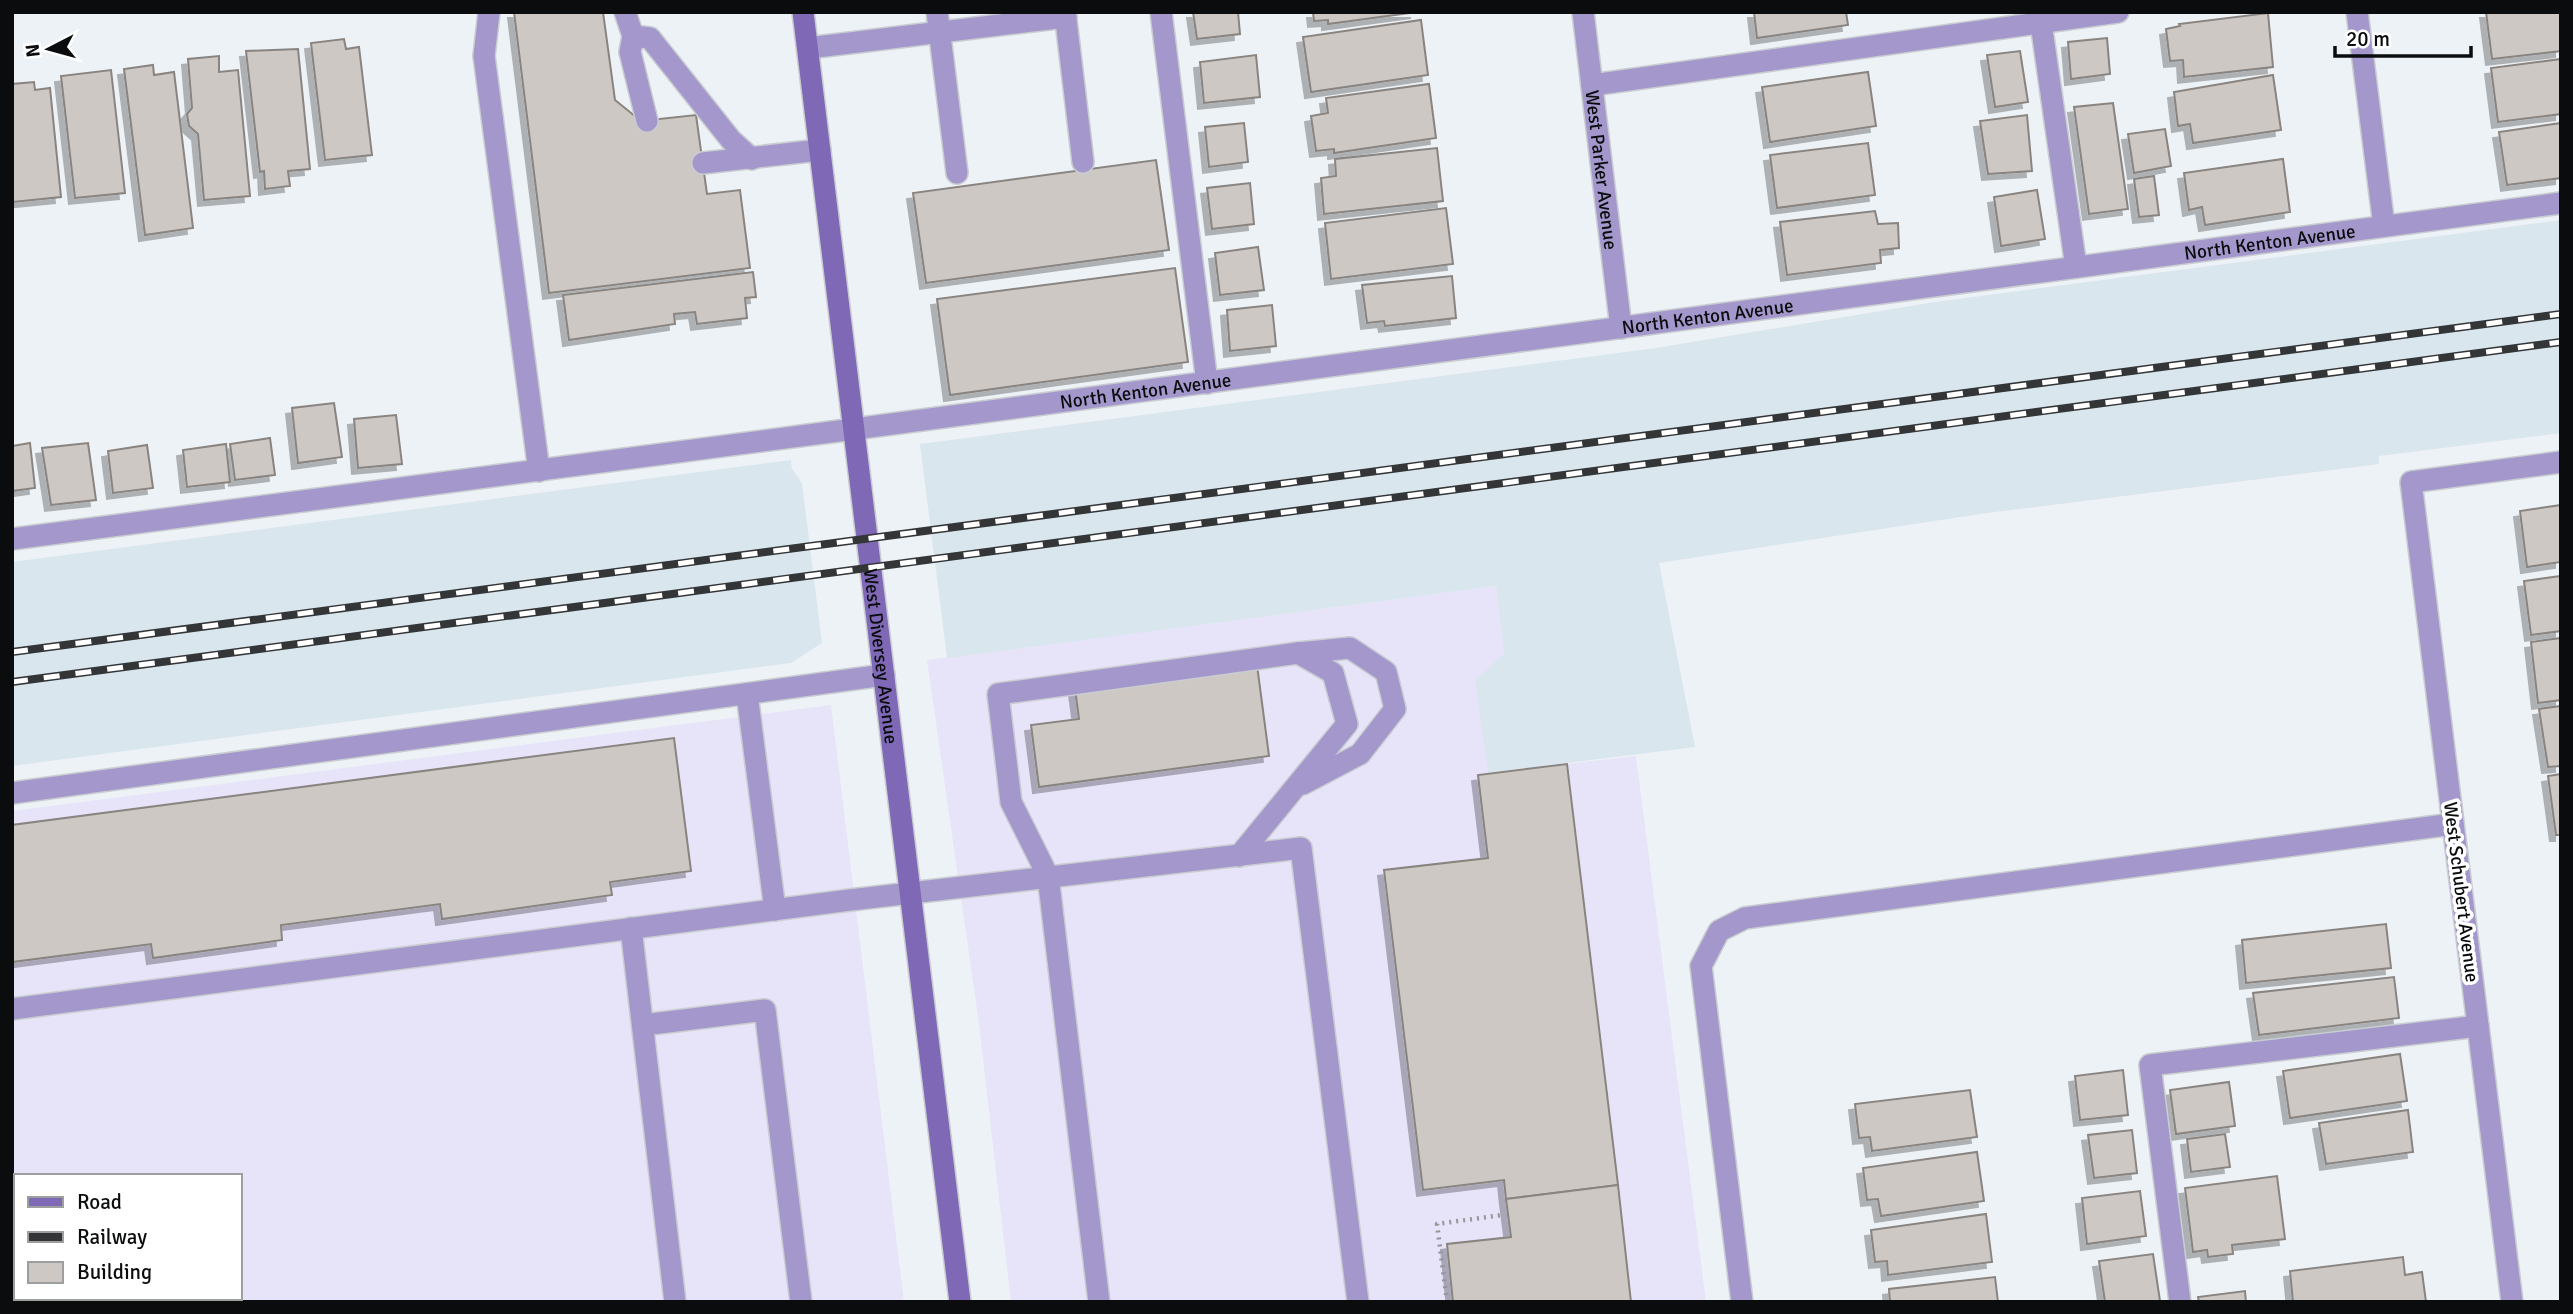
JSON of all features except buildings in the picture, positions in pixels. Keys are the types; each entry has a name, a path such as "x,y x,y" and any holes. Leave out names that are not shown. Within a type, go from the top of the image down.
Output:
{"main road":[{"name":"West Diversey Avenue","path":"803,12 960,1302"}],"street":[{"path":"489,12 484,56 539,471"},
{"path":"625,12 633,36 629,52 648,121"},
{"path":"1161,12 1207,383"},
{"name":"West Parker Avenue","path":"1583,12 1621,328"},
{"path":"1592,85 2016,19 2041,23 2118,12"},
{"path":"2357,12 2384,226"},
{"path":"808,48 939,22 1065,15 1083,162"},
{"path":"939,22 957,173"},
{"path":"2041,23 2076,267"},
{"path":"633,36 650,38 732,140 752,159"},
{"path":"702,163 820,150"},
{"name":"North Kenton Avenue","path":"12,539 2561,203"},
{"name":"West Schubert Avenue","path":"2512,1302 2411,482 2561,461"},
{"path":"1099,1302 1048,876 1011,802 998,694 1350,648 1386,671 1395,709 1360,754 1295,788"},
{"path":"1240,856 1347,724 1333,673 1298,653"},
{"path":"12,793 884,675"},
{"path":"747,694 775,910"},
{"path":"1742,1302 1701,966 1719,931 1745,918 2453,824"},
{"path":"12,1009 910,892 1301,848 1359,1302"},
{"path":"631,928 675,1302"},
{"path":"643,1025 765,1010 802,1302"},
{"path":"2180,1302 2150,1065 2478,1026"}],"path":[{"path":"1447,1302 1437,1224 1502,1215"}],"shaded area":[{"path":"2561,220 2561,433 2379,456 2379,464 1987,513 1659,563 1695,747 1488,773 1475,680 1504,654 1496,586 947,658 920,444 1656,348 1935,302"},
{"path":"791,460 792,469 802,483 822,643 791,663 12,766 12,562"},
{"path":"1496,586 1504,654 1488,773 1636,756 1706,1302 1011,1302 979,1024 927,660"},
{"path":"831,705 904,1302 12,1302 12,811"}],"railway":[{"path":"12,652 2561,314"},
{"path":"12,682 2561,342"}]}
